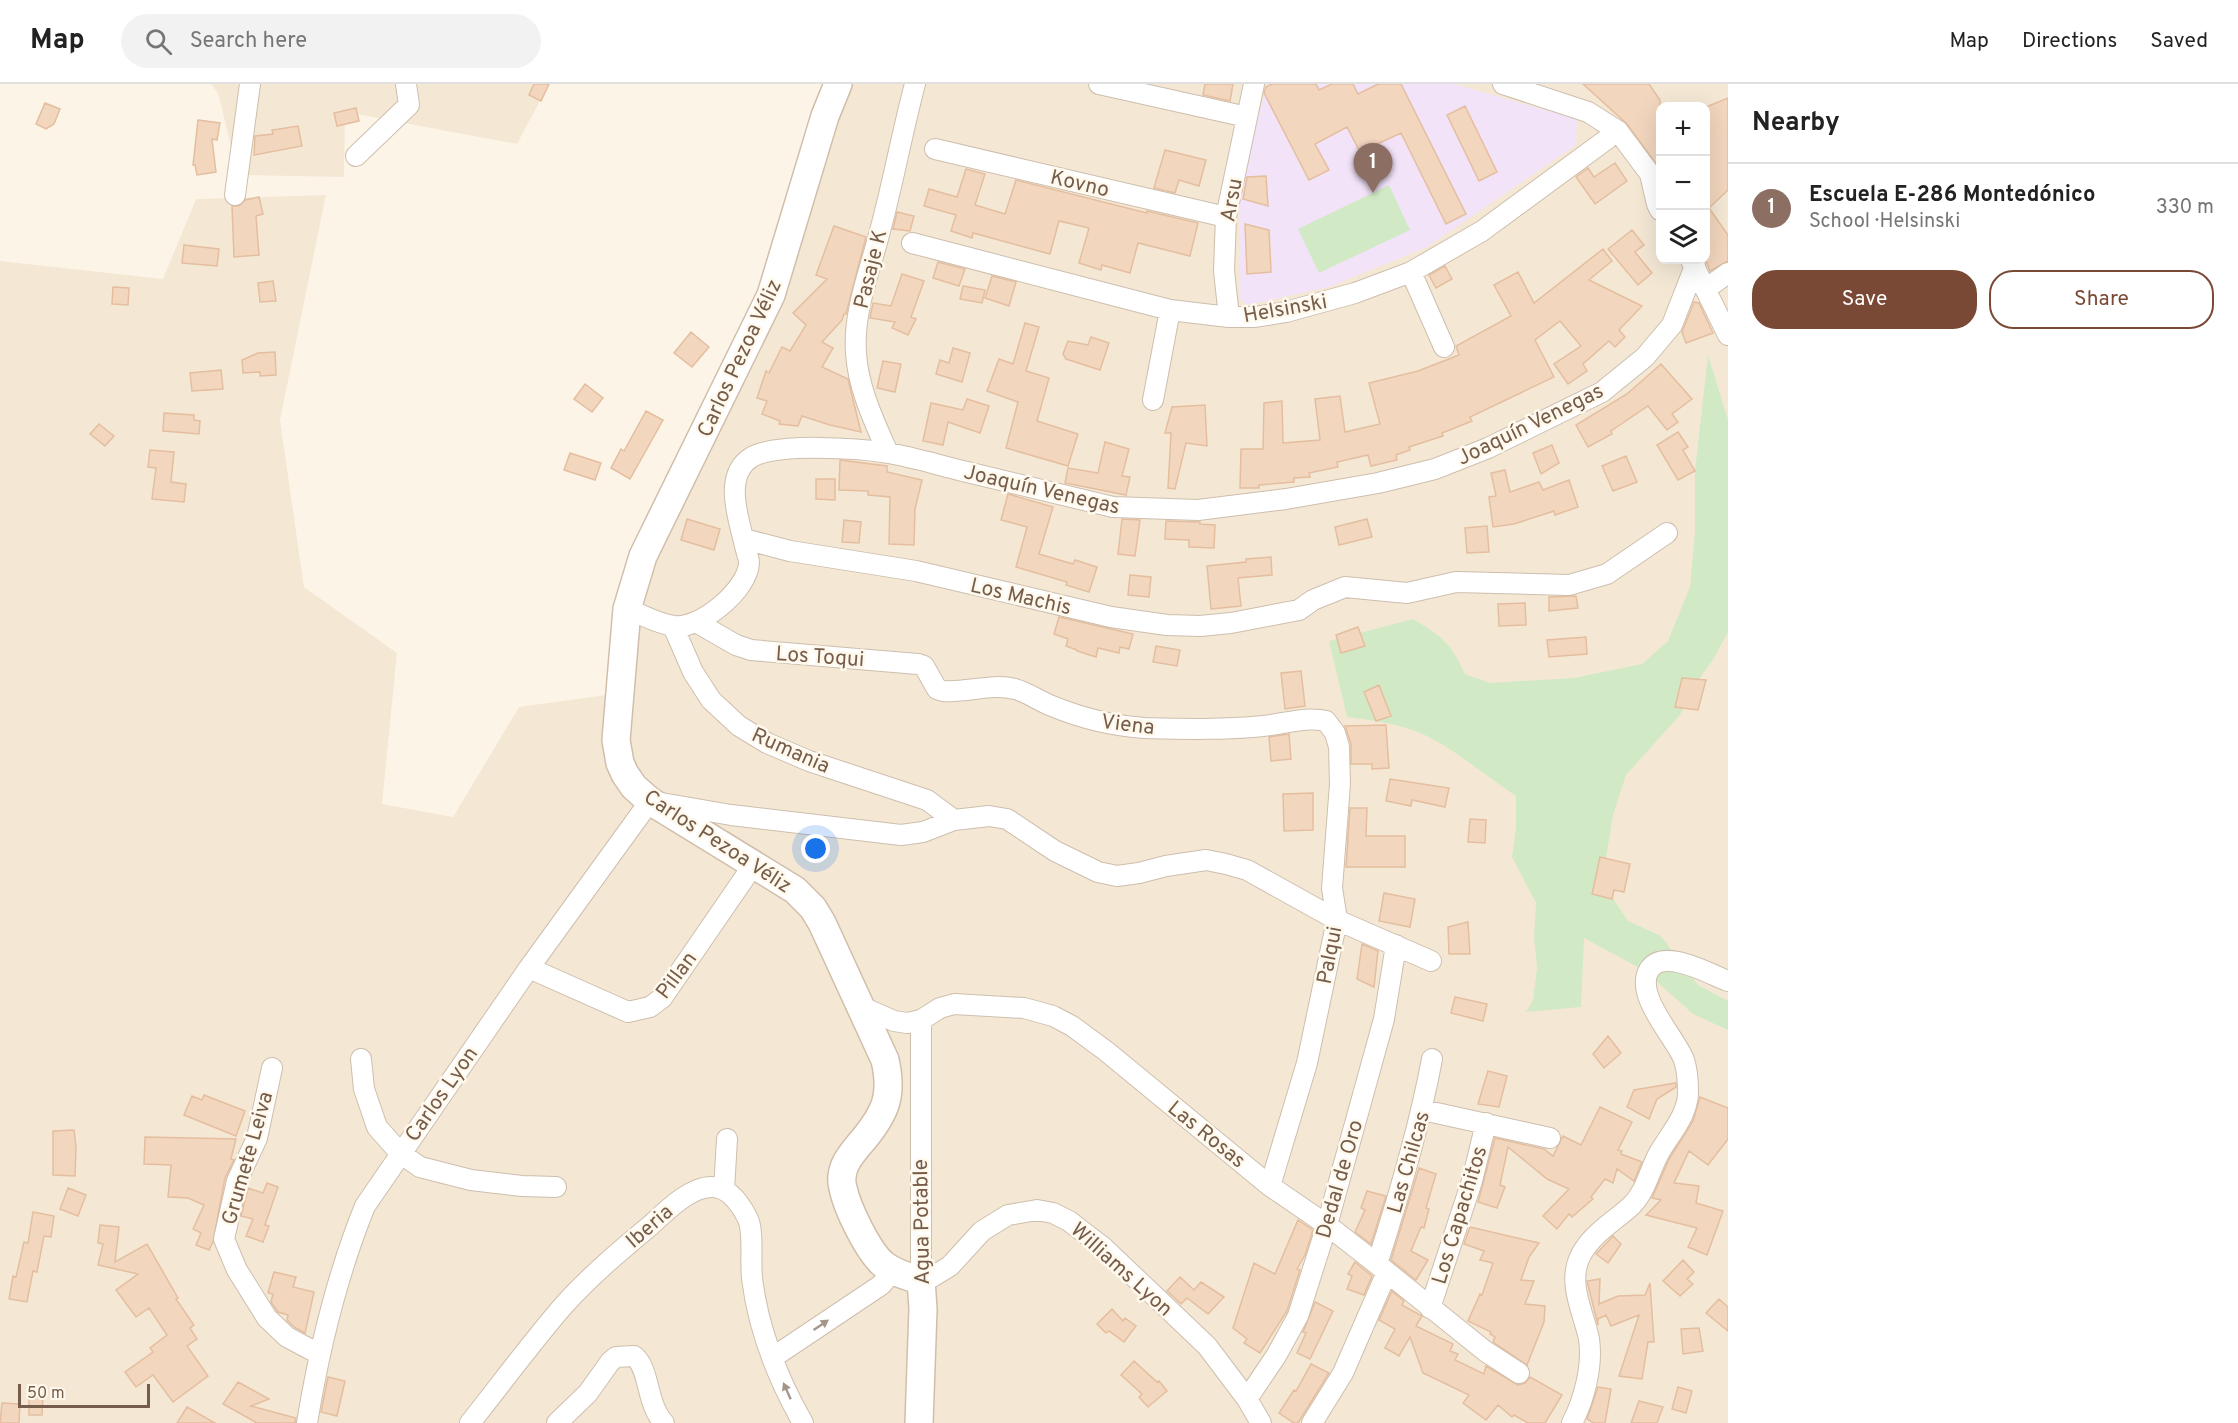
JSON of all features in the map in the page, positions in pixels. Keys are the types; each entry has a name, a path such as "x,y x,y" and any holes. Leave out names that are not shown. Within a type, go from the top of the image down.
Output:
{"main road":[{"name":"Carlos Pezoa Véliz","path":"838,84 825,116 771,295 644,556 627,609 616,740 620,763 625,774 634,787 650,801 795,890 813,908 862,1007 885,1060 890,1079 888,1099 882,1114 846,1164 842,1176 843,1188 853,1214 882,1264 893,1271 921,1280"},
{"name":"Agua Potable","path":"919,1423 923,1309 921,1280"}],"street":[{"path":"235,195 250,84"},
{"path":"356,156 409,105 406,84"},
{"name":"Pasaje K","path":"888,453 869,409 861,382 856,353 856,327 859,307 880,232 915,84"},
{"path":"1099,84 1247,117"},
{"name":"Arsu","path":"1229,317 1224,270 1226,217 1254,84"},
{"path":"1503,84 1588,112 1618,131 1650,174 1656,200"},
{"name":"Helsinski","path":"912,243 1170,310 1229,317 1286,312 1355,293 1411,272 1482,231 1618,131"},
{"name":"Kovno","path":"934,149 1226,217"},
{"name":"Joaquín Venegas","path":"673,626 686,626 696,622 719,607 738,589 744,578 749,563 734,493 737,477 743,465 753,457 767,452 792,448 888,453 1113,507 1132,509 1198,510 1286,499 1378,483 1435,469 1488,448 1602,392 1645,357 1672,326 1693,264"},
{"path":"1694,264 1728,335"},
{"path":"1411,272 1444,347"},
{"path":"1707,288 1728,273"},
{"path":"1153,399 1170,310"},
{"name":"Los Machis","path":"744,539 790,551 916,572 1111,617 1167,625 1200,626 1231,623 1299,610 1313,600 1345,588 1407,594 1456,582 1569,585 1607,574 1667,532"},
{"path":"627,609 673,626"},
{"name":"Los Toqui","path":"696,622 735,645 751,650 918,664 924,666 937,689"},
{"name":"Rumania","path":"673,626 693,672 711,700 739,726 767,743 809,761 927,800 954,820"},
{"name":"Viena","path":"937,689 950,691 993,687 1013,688 1031,694 1049,705 1099,722 1142,728 1206,729 1263,726 1317,719 1326,721"},
{"name":"Palqui","path":"1270,1186 1307,1063 1337,920 1332,888 1340,784 1339,747 1335,733 1326,721"},
{"path":"650,801 731,815 901,835 922,832 954,820 989,816 1006,819 1078,864 1117,876 1206,860 1226,864 1247,870 1337,920 1431,961"},
{"name":"Carlos Lyon","path":"310,1422 319,1354 365,1206 529,968 650,801"},
{"name":"Pillan","path":"529,968 628,1012 650,1007 662,998 754,864"},
{"name":"Dedal de Oro","path":"1246,1399 1298,1316 1327,1225 1384,1018 1396,945"},
{"path":"1572,1423 1582,1398 1590,1356 1589,1340 1577,1296 1578,1262 1587,1245 1600,1229 1632,1205 1640,1196 1660,1152 1674,1131 1688,1094 1684,1060 1651,1004 1646,981 1649,970 1657,962 1665,960 1685,964 1728,981"},
{"name":"Las Rosas","path":"862,1007 894,1021 907,1023 921,1020 940,1008 954,1004 1024,1008 1053,1016 1072,1026 1106,1051 1270,1186 1327,1225 1485,1351 1519,1373"},
{"name":"Agua Potable","path":"921,1020 921,1280"},
{"path":"361,1059 364,1089 377,1127 400,1153 420,1167 471,1180 556,1187"},
{"name":"Las Chilcas","path":"1312,1423 1343,1373 1382,1268 1423,1110 1432,1059"},
{"name":"Grumete Leiva","path":"272,1068 256,1138 237,1181 224,1239 237,1270 267,1318 287,1337 319,1354"},
{"path":"1423,1110 1550,1138"},
{"name":"Los Capachitos","path":"1430,1308 1472,1181 1486,1123"},
{"path":"727,1139 724,1190 736,1199 749,1220 752,1276 757,1308 772,1358 803,1423"},
{"name":"Iberia","path":"470,1423 565,1304 612,1258 678,1201 711,1187 724,1190"},
{"name":"Williams Lyon","path":"921,1280 932,1277 950,1266 982,1231 1008,1215 1037,1210 1053,1213 1069,1221 1104,1248 1198,1338 1216,1357 1261,1423"},
{"path":"772,1358 881,1285 893,1271"},
{"path":"557,1423 588,1393 610,1362 616,1357 627,1356 634,1356 640,1364 652,1406 664,1423"}],"shaded area":[{"path":"211,84 549,84 517,144 345,112 344,177 238,175 218,93"},
{"path":"848,84 1728,84 1728,1423 0,1423 0,261 163,279 196,199 326,195 280,420 304,587 397,653 382,804 453,817 519,707 613,694 631,621"},
{"path":"1267,84 1454,84 1577,119 1576,145 1427,247 1329,287 1248,305 1240,299 1239,208 1242,177"}],"green space":[{"path":"1389,185 1410,230 1319,273 1298,229"},
{"path":"1708,355 1728,420 1728,632 1714,658 1693,688 1680,715 1626,775 1613,815 1605,864 1614,900 1628,921 1661,936 1698,985 1728,1001 1728,1030 1693,1014 1645,971 1584,938 1581,1007 1526,1012 1533,1000 1537,968 1534,937 1536,903 1512,857 1516,828 1516,796 1453,751 1427,736 1398,726 1347,717 1329,641 1413,619 1445,641 1465,674 1490,683 1574,678 1642,664 1668,641 1690,587 1695,532 1695,471"}],"building":[{"path":"534,84 549,84 541,101 529,95"},
{"path":"1205,84 1233,84 1230,101 1203,95"},
{"path":"1272,84 1316,84 1319,90 1332,84 1353,84 1358,94 1378,84 1401,84 1466,214 1446,224 1401,133 1360,152 1347,127 1315,144 1329,170 1309,180 1264,93 1266,87"},
{"path":"1583,84 1649,84 1660,100 1656,102 1656,164 1627,124"},
{"path":"1728,98 1728,190 1710,207 1710,156 1710,105"},
{"path":"45,103 60,109 54,124 46,129 36,124"},
{"path":"1465,106 1497,172 1479,181 1447,115"},
{"path":"356,108 359,121 337,126 334,113"},
{"path":"198,120 220,123 217,140 212,139 216,172 197,175 195,165 193,165"},
{"path":"298,126 302,146 254,155 255,136 273,134 272,130"},
{"path":"1165,150 1206,160 1199,186 1179,180 1175,193 1154,188"},
{"path":"1615,163 1627,181 1595,204 1576,177 1588,168 1594,177"},
{"path":"966,169 985,174 975,205 1005,214 1016,180 1147,213 1147,211 1198,223 1190,256 1138,243 1130,273 1102,265 1101,270 1079,263 1089,228 1059,221 1050,254 973,233 972,238 951,231 956,215 924,206 929,189 957,197"},
{"path":"1266,176 1268,206 1243,199 1247,177"},
{"path":"259,197 263,214 256,216 259,255 234,257 232,206 239,206 245,200"},
{"path":"1710,209 1728,235 1728,261 1710,271 1707,264 1710,264"},
{"path":"897,212 914,216 910,231 893,229"},
{"path":"1245,224 1269,230 1271,272 1247,274"},
{"path":"834,226 866,237 846,314 822,342 833,348 822,367 848,379 861,432 802,416 798,426 779,424 780,421 762,414 767,401 757,398 766,371 769,373 782,347 790,351 806,325 793,313 827,279 816,275"},
{"path":"1632,230 1644,245 1635,252 1652,273 1638,285 1608,249"},
{"path":"184,245 219,249 217,266 182,263"},
{"path":"1603,249 1612,261 1589,280 1642,306 1619,330 1625,337 1615,347 1609,341 1583,364 1587,371 1568,384 1554,364 1581,346 1560,321 1535,340 1554,377 1470,417 1472,421 1442,433 1443,436 1409,447 1410,450 1396,455 1397,460 1371,466 1368,455 1337,462 1338,467 1309,473 1310,477 1294,478 1294,482 1259,485 1259,488 1240,488 1241,449 1263,449 1264,403 1282,401 1283,443 1320,440 1315,399 1340,396 1345,432 1380,424 1369,383 1418,371 1459,355 1456,346 1511,316 1494,285 1518,272 1534,303"},
{"path":"938,262 965,269 959,286 933,278"},
{"path":"1445,266 1452,279 1436,288 1429,275"},
{"path":"902,274 924,281 911,317 916,319 908,335 892,328 895,322 870,318 873,303 891,306"},
{"path":"992,276 1016,282 1009,306 985,298"},
{"path":"273,281 276,301 260,302 258,283"},
{"path":"963,286 985,290 982,303 960,299"},
{"path":"113,287 129,288 128,305 112,304"},
{"path":"1694,302 1699,303 1713,333 1686,343 1682,332"},
{"path":"1025,323 1039,327 1026,371 1049,378 1037,421 1078,434 1068,466 1006,448 1018,402 987,391 999,359 1013,364"},
{"path":"691,332 709,347 692,367 674,353"},
{"path":"1091,337 1109,343 1100,370 1066,359 1063,354 1068,341 1088,345"},
{"path":"953,348 970,353 962,382 936,374 940,360 949,363"},
{"path":"275,352 276,375 260,376 260,372 243,373 242,360 258,353"},
{"path":"883,361 901,364 895,392 877,388"},
{"path":"1661,364 1692,399 1672,414 1678,422 1667,430 1648,406 1611,431 1612,434 1588,447 1576,425 1627,394"},
{"path":"221,370 223,389 192,391 190,373"},
{"path":"585,384 603,398 592,412 574,399"},
{"path":"967,399 989,406 980,433 948,422 943,445 923,441 931,403 963,410"},
{"path":"1205,405 1207,446 1186,443 1175,489 1168,488 1171,433 1165,433 1172,407"},
{"path":"646,411 663,420 630,479 611,468 621,449 624,451"},
{"path":"164,413 194,415 194,420 200,421 199,434 163,431"},
{"path":"99,424 114,436 105,446 90,434"},
{"path":"1678,432 1688,447 1683,450 1695,471 1678,480 1657,445"},
{"path":"1105,442 1129,449 1122,476 1130,477 1126,495 1065,483 1068,468 1098,473"},
{"path":"1552,445 1559,463 1541,474 1533,453"},
{"path":"150,450 174,452 171,482 186,484 184,502 152,499 156,468 148,467"},
{"path":"570,453 601,463 595,480 564,470"},
{"path":"1626,456 1637,482 1613,491 1602,466"},
{"path":"840,460 887,466 887,472 922,480 915,509 914,545 889,544 890,497 868,495 868,491 839,490"},
{"path":"1505,470 1510,492 1539,482 1543,490 1569,480 1578,507 1555,515 1554,511 1514,524 1493,527 1489,497 1496,496 1491,473"},
{"path":"816,479 835,479 835,500 816,499"},
{"path":"1008,494 1053,507 1039,554 1073,564 1075,560 1097,567 1089,592 1066,585 1067,582 1016,567 1027,527 1001,520"},
{"path":"687,519 720,529 714,550 681,540"},
{"path":"1122,519 1140,520 1135,556 1118,554"},
{"path":"1367,519 1372,537 1339,545 1335,527"},
{"path":"844,520 861,522 859,543 842,542"},
{"path":"1166,521 1215,525 1214,548 1189,547 1189,540 1165,539"},
{"path":"1487,526 1489,552 1467,553 1465,528"},
{"path":"1271,557 1272,575 1238,578 1241,606 1211,609 1207,566"},
{"path":"1130,575 1151,577 1149,597 1128,595"},
{"path":"1576,596 1578,608 1549,611 1549,597"},
{"path":"1525,603 1526,625 1499,626 1498,604"},
{"path":"1059,617 1133,634 1129,649 1120,647 1119,653 1098,648 1096,657 1066,646 1068,639 1054,634"},
{"path":"1358,627 1365,646 1341,653 1336,635"},
{"path":"1586,637 1587,654 1549,657 1547,640"},
{"path":"1156,646 1180,650 1177,666 1153,662"},
{"path":"1301,671 1305,706 1285,709 1281,673"},
{"path":"1682,678 1706,680 1698,710 1675,707"},
{"path":"1379,685 1391,716 1376,721 1364,692"},
{"path":"1386,725 1389,768 1372,769 1372,764 1351,764 1351,744 1345,726"},
{"path":"1289,734 1291,759 1271,761 1269,737"},
{"path":"1390,779 1449,788 1445,807 1412,800 1411,806 1386,801"},
{"path":"1313,793 1313,830 1284,831 1283,794"},
{"path":"1350,808 1367,808 1366,836 1405,836 1405,867 1346,867"},
{"path":"1470,819 1486,820 1485,843 1468,842"},
{"path":"1600,857 1630,864 1624,892 1614,890 1612,899 1592,894"},
{"path":"1384,893 1415,899 1410,927 1379,921"},
{"path":"1468,922 1470,954 1449,954 1448,927"},
{"path":"1362,944 1378,951 1374,987 1357,979"},
{"path":"1455,997 1487,1004 1483,1021 1451,1013"},
{"path":"1608,1036 1621,1053 1604,1068 1593,1054"},
{"path":"1488,1071 1507,1076 1499,1107 1478,1104"},
{"path":"1676,1083 1676,1087 1657,1099 1649,1119 1627,1107 1634,1090"},
{"path":"204,1095 245,1111 236,1136 184,1115 192,1096 202,1100"},
{"path":"1700,1097 1728,1108 1728,1139 1708,1165 1689,1151 1674,1183 1699,1186 1696,1203 1723,1211 1707,1255 1688,1247 1697,1228 1646,1215 1661,1200 1652,1198 1669,1159 1693,1121"},
{"path":"1600,1107 1632,1122 1618,1150 1622,1151 1621,1154 1642,1162 1634,1181 1617,1169 1613,1183 1605,1179 1591,1197 1593,1199 1572,1217 1569,1214 1557,1229 1543,1216 1569,1189 1547,1179 1508,1147 1500,1185 1505,1187 1497,1208 1478,1202 1495,1138 1544,1149 1553,1156 1563,1136 1581,1145"},
{"path":"74,1130 75,1176 53,1175 53,1131"},
{"path":"145,1137 236,1139 231,1159 234,1160 225,1178 213,1242 209,1250 196,1245 201,1233 193,1229 204,1205 188,1198 168,1197 171,1165 144,1164"},
{"path":"1419,1168 1436,1174 1426,1208 1429,1209 1424,1228 1421,1227 1411,1251 1428,1260 1416,1280 1391,1260"},
{"path":"267,1183 278,1187 265,1225 269,1226 263,1242 246,1236 253,1219 241,1216 248,1188 263,1193"},
{"path":"68,1188 86,1195 78,1216 60,1209"},
{"path":"1367,1191 1386,1196 1371,1244 1355,1232 1365,1210 1361,1208"},
{"path":"33,1212 54,1216 51,1237 44,1236 37,1272 33,1271 27,1302 9,1299 13,1276 16,1277 24,1242 28,1243"},
{"path":"1298,1220 1313,1230 1305,1255 1297,1269 1300,1270 1287,1311 1260,1353 1244,1343 1247,1339 1233,1328 1254,1263 1275,1274"},
{"path":"100,1225 119,1227 115,1262 147,1244 178,1298 176,1299 194,1325 190,1328 197,1339 187,1346 208,1376 173,1402 153,1375 136,1387 125,1372 153,1352 150,1348 167,1335 149,1308 136,1317 116,1290 138,1274 98,1265 103,1244 98,1243"},
{"path":"1470,1227 1539,1243 1529,1257 1521,1280 1534,1281 1525,1304 1545,1306 1544,1322 1527,1365 1493,1342 1495,1337 1490,1334 1491,1332 1468,1321 1480,1294 1482,1295 1493,1263 1480,1260 1484,1251 1464,1244"},
{"path":"1613,1236 1621,1244 1608,1263 1596,1254"},
{"path":"1683,1260 1694,1272 1687,1279 1693,1284 1680,1296 1663,1281"},
{"path":"1355,1262 1372,1276 1364,1295 1347,1289 1352,1276 1348,1274"},
{"path":"274,1272 296,1277 293,1287 314,1292 305,1333 294,1327 287,1320 288,1315 278,1312 271,1302 273,1294 268,1293"},
{"path":"1180,1277 1194,1290 1201,1282 1224,1297 1208,1314 1187,1298 1181,1304 1167,1291"},
{"path":"1600,1279 1599,1304 1618,1296 1645,1295 1650,1283 1654,1342 1648,1342 1642,1379 1619,1376 1639,1315 1611,1326 1606,1315 1598,1319 1598,1325 1587,1281"},
{"path":"1392,1291 1404,1301 1402,1305 1422,1316 1416,1326 1453,1344 1450,1351 1458,1354 1455,1360 1484,1374 1486,1366 1518,1385 1525,1383 1530,1377 1562,1395 1545,1423 1528,1423 1514,1415 1512,1417 1498,1405 1486,1420 1463,1403 1469,1395 1423,1373 1410,1337 1399,1356 1385,1348 1395,1329 1379,1320"},
{"path":"1719,1299 1728,1307 1728,1331 1706,1313"},
{"path":"1315,1302 1333,1311 1310,1359 1297,1353 1306,1333 1303,1332"},
{"path":"1112,1309 1123,1321 1125,1318 1136,1326 1124,1342 1109,1331 1106,1333 1097,1324"},
{"path":"1699,1328 1703,1351 1683,1354 1681,1329"},
{"path":"1134,1361 1157,1382 1159,1381 1167,1391 1148,1407 1139,1397 1142,1394 1121,1375"},
{"path":"1311,1364 1329,1373 1298,1423 1294,1423 1279,1413 1294,1390 1296,1391"},
{"path":"328,1377 345,1381 337,1416 321,1412"},
{"path":"238,1382 269,1399 251,1406 296,1418 295,1423 257,1423 223,1404"},
{"path":"1598,1387 1611,1389 1605,1423 1594,1423 1587,1419"},
{"path":"1678,1387 1692,1391 1686,1413 1672,1409"},
{"path":"29,1394 43,1394 42,1415 29,1415"},
{"path":"1639,1401 1663,1407 1657,1423 1631,1423"},
{"path":"2,1403 20,1404 19,1423 0,1423"},
{"path":"187,1407 215,1423 177,1423"}],"place":[{"name":"Escuela E-286 Montedónico","path":"1373,193"}]}
